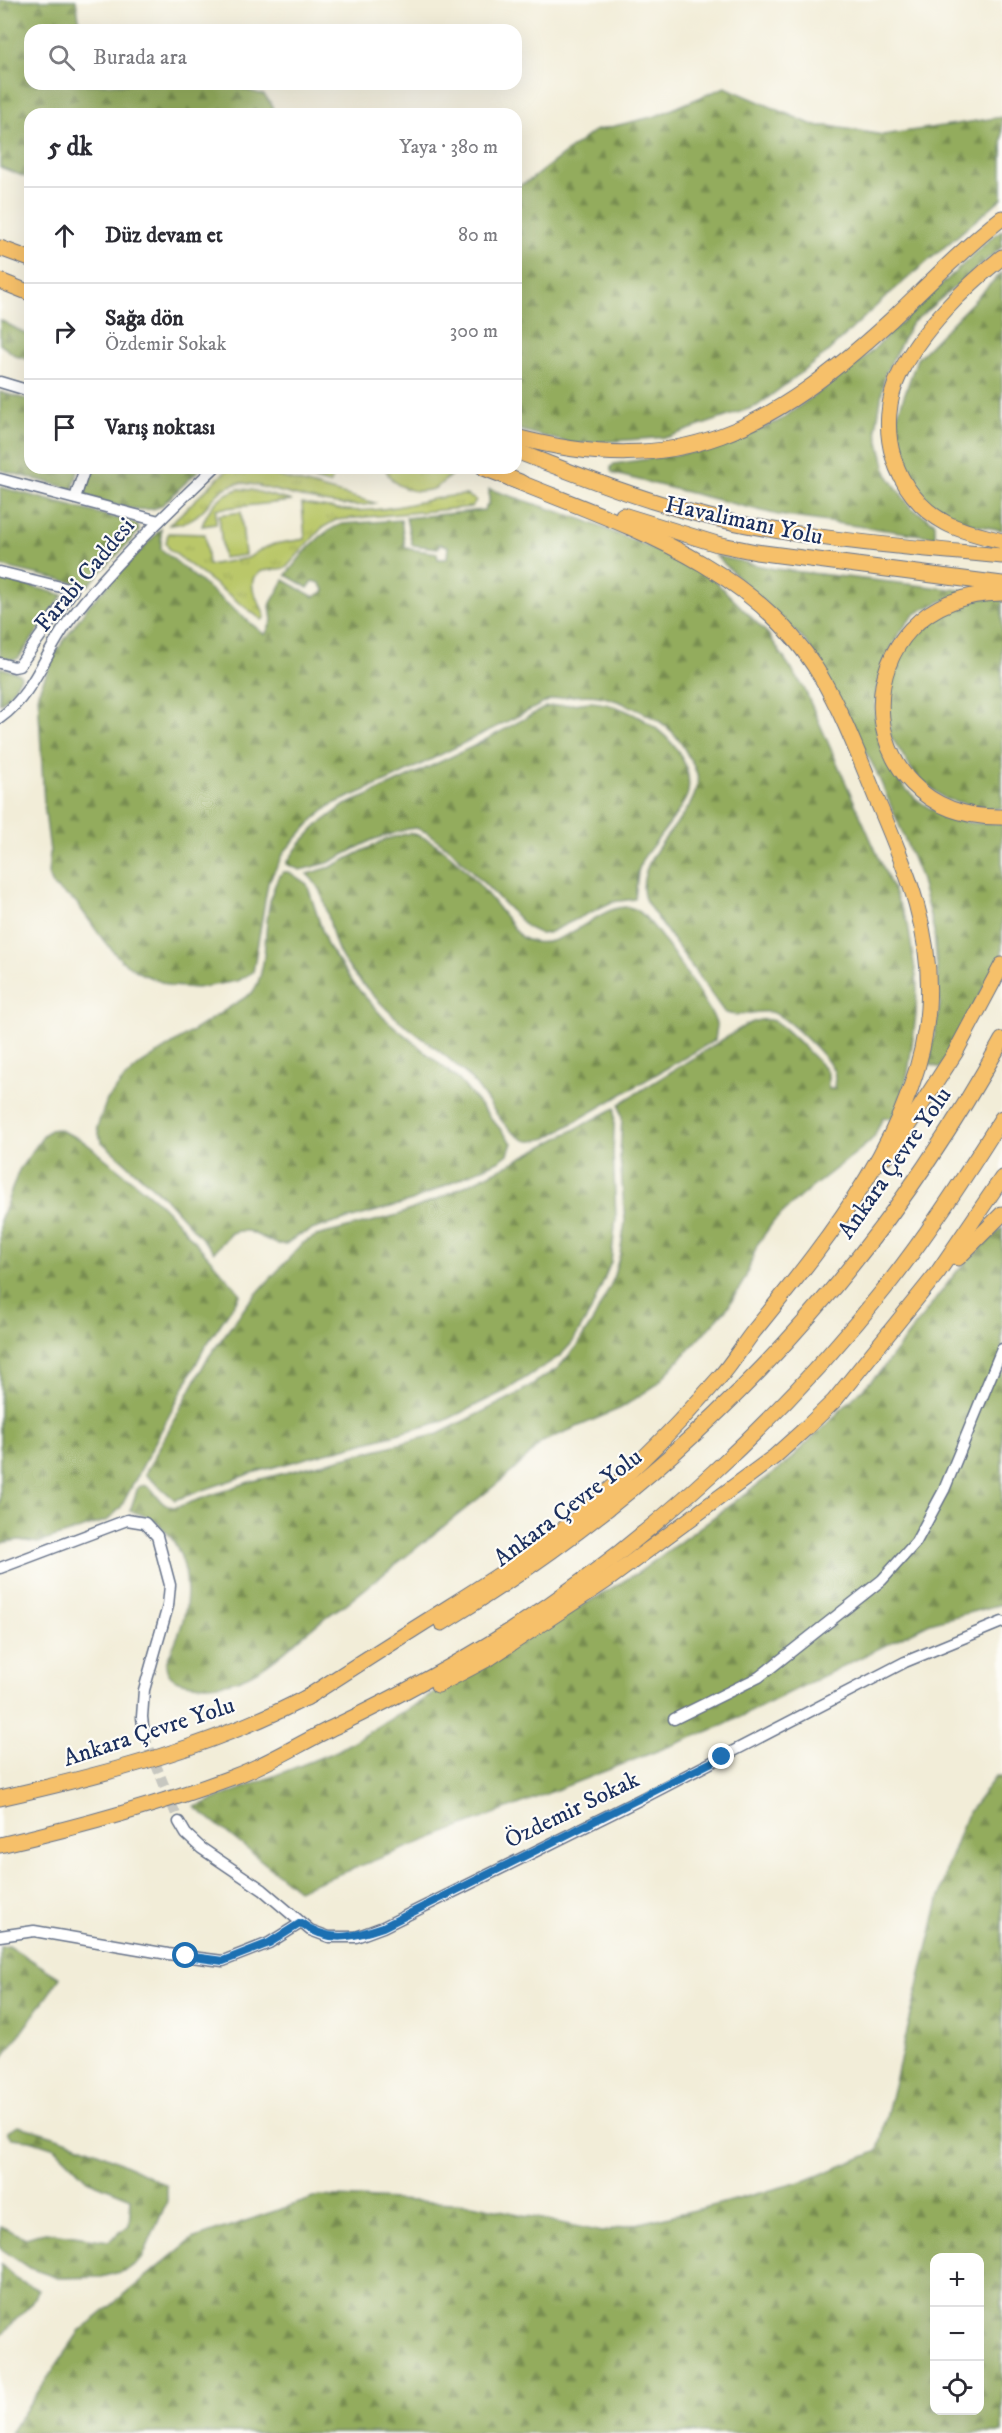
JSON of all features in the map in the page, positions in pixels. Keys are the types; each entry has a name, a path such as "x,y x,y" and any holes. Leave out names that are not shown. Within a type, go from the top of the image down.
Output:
{"highway":[{"path":"522,438 582,451 627,453 683,447 717,438 750,425 798,396 849,358 1002,219"},
{"path":"0,248 24,257"},
{"path":"1002,257 942,315 917,344 896,383 889,410 889,439 896,465 911,495 920,504 956,527 1002,541"},
{"path":"0,281 24,290"},
{"name":"Havalimanı Yolu","path":"522,453 637,494 717,519 894,546 1002,556"},
{"name":"Havalimanı Yolu","path":"499,474 717,544 793,558 1002,584"},
{"path":"512,479 676,549 731,582 768,612 797,643 819,673 835,704 894,839 915,896 925,935 929,992 925,1032 910,1091 891,1134 874,1165 819,1249"},
{"path":"1002,592 969,596 950,602 930,612 906,633 887,666 881,691 880,710 884,734 892,754 918,789 938,803 958,812 980,817 1002,817"},
{"path":"306,1698 549,1540 621,1479 667,1434 722,1375 819,1249 911,1123 955,1053 1002,965"},
{"name":"Ankara Çevre Yolu","path":"0,1798 183,1749 247,1725 306,1698 408,1644 496,1590 605,1512 713,1419 790,1340 888,1218 934,1151 1002,1040"},
{"path":"236,1776 401,1693 483,1647 579,1582 672,1508 787,1400 862,1317 916,1247 1002,1118"},
{"path":"834,1401 938,1272 1002,1178"},
{"path":"0,1845 66,1830 236,1776 328,1740 491,1657 606,1581 774,1457 834,1401 890,1341 955,1262 1002,1214"}],"street":[{"path":"0,382 24,389"},
{"path":"75,498 83,474"},
{"name":"Farabi Caddesi","path":"0,718 18,704 27,692 61,632 81,606 159,521 208,474"},
{"path":"0,479 159,521"},
{"path":"0,572 73,591 19,666 0,663"},
{"path":"674,1719 759,1677 882,1580 916,1542 944,1491 1002,1349"},
{"path":"0,1568 128,1520 136,1520 151,1528 162,1545 171,1584 171,1594 144,1690 142,1717 144,1735"},
{"name":"Özdemir Sokak","path":"179,1822 186,1834 201,1848 262,1890 310,1930 329,1937 356,1937 383,1927 641,1799 905,1662 1002,1622"},
{"path":"0,1936 34,1931 223,1961 269,1943 301,1923"}],"green space":[{"path":"0,0 76,0 80,24 24,24 24,90 246,90 264,95 273,108 24,108 24,177 0,167"},
{"path":"725,87 815,126 829,126 883,135 1002,117 1002,198 888,295 823,356 757,406 668,437 573,444 522,431 522,184 594,131 656,116"},
{"path":"1002,230 1002,247 911,324 885,374 876,429 887,474 910,507 935,523 935,537 778,515 615,474 611,471 614,464 714,449 779,421 858,364"},
{"path":"1002,272 1002,530 969,524 929,502 901,460 897,416 917,359"},
{"path":"0,320 24,333 24,358 16,356 0,344"},
{"path":"0,392 24,398 24,474 77,474 73,489 0,470"},
{"path":"89,474 195,474 161,506 153,509 124,507 86,496 83,492"},
{"path":"223,474 270,474 375,503 338,504 242,483 222,490 193,518 183,523 169,525"},
{"path":"294,474 335,474 329,484"},
{"path":"452,474 440,485 425,491 404,488 388,475"},
{"path":"0,487 134,523 138,526 139,531 88,586 0,566"},
{"path":"239,489 292,501 216,509 216,524 202,526 208,513 221,498"},
{"path":"489,489 584,520 654,549 712,578 768,634 804,688 908,924 917,983 916,1015 908,1073 892,1119 883,1117 874,1137 866,1145 801,1196 773,1222 757,1245 745,1279 728,1307 656,1385 621,1408 542,1442 513,1471 346,1604 254,1672 234,1681 212,1685 182,1682 169,1675 166,1663 185,1612 187,1589 182,1559 168,1534 158,1524 130,1511 138,1487 144,1485 149,1487 160,1500 171,1507 180,1506 249,1482 438,1434 514,1396 558,1368 577,1346 594,1319 612,1282 620,1254 625,1222 620,1156 622,1117 619,1104 746,1025 763,1019 774,1021 799,1042 824,1067 828,1074 828,1088 834,1089 835,1073 830,1064 786,1020 770,1012 735,1015 724,1012 646,902 644,879 649,862 690,804 696,789 697,774 680,742 667,727 656,719 624,704 602,697 578,695 550,700 394,778 331,805 313,820 285,851 268,883 253,972 237,981 197,988 171,986 140,973 122,961 104,941 76,902 54,887 48,874 50,852 44,804 38,693 56,652 88,606 161,529 161,549 265,635 272,621 270,605 284,580 314,597 325,591 320,583 313,581 308,588 286,575 311,545 326,533 342,524 401,520 405,546 409,549 437,553 438,559 447,559 448,546 440,544 438,548 412,545 406,518 484,510 489,502"},
{"path":"466,495 476,500 472,507 336,520 322,528 286,568 262,571 254,577 254,593 265,617 262,620 169,549 166,543 168,533 205,534 208,565 248,558 274,544 305,539 302,504 342,510 372,510"},
{"path":"241,512 245,555 223,558 219,515"},
{"path":"716,556 775,569 969,591 925,608 914,615 899,635 887,657 879,680 875,704 877,727 883,750 893,772 907,791 926,806 948,817 975,823 1002,823 1002,954 940,1068 929,1064 940,1004 934,931 920,877 876,771 808,644"},
{"path":"0,578 63,595 19,658 14,660 0,657"},
{"path":"1002,597 1002,808 990,809 945,799 915,775 890,735 887,681 913,631 971,599"},
{"path":"0,667 20,674 21,677 8,697 0,704"},
{"path":"590,702 624,710 657,729 682,758 688,774 686,798 642,860 638,872 635,899 612,902 548,933 541,934 528,928 451,850 426,832 416,828 372,840 328,863 300,870 286,864 299,845 318,825 345,805 472,747 546,707"},
{"path":"410,833 426,838 457,861 486,892 521,937 536,942 551,941 609,911 622,907 635,909 653,926 707,1006 717,1026 715,1040 547,1138 534,1141 524,1140 507,1127 466,1074 393,1015 349,968 338,950 321,893 307,874 331,867 386,839"},
{"path":"283,872 289,872 307,884 327,945 354,984 383,1017 459,1080 512,1143 508,1154 500,1160 412,1201 317,1228 299,1235 286,1244 277,1244 248,1231 238,1231 231,1233 214,1252 166,1199 101,1141 97,1127 107,1100 124,1079 141,1064 252,993 259,981 262,966 270,899"},
{"path":"615,1108 613,1153 616,1218 611,1262 591,1311 572,1343 560,1356 505,1391 444,1421 252,1473 175,1500 145,1474 207,1359 249,1302 303,1243 316,1236 398,1215 440,1198"},
{"path":"57,1129 80,1139 155,1199 241,1294 205,1347 121,1507 108,1520 38,1543 19,1540 0,1543 0,1221 19,1170 44,1135 50,1130"},
{"path":"1002,1228 1002,1604 930,1623 724,1725 298,1890 195,1807 337,1751 639,1572 783,1466 879,1373 958,1270"},
{"path":"996,1776 1002,1776 1002,2433 10,2433 79,2332 192,2239 320,2196 472,2204 602,2232 712,2206 807,2180 878,2151 947,1867 966,1816"},
{"path":"9,1946 60,1978 0,2062 0,1947"},
{"path":"18,2126 94,2151 167,2186 167,2201 142,2259 127,2270 102,2277 58,2278 29,2268 0,2248 0,2226 26,2238 46,2232 109,2241 129,2225 131,2198 87,2180 55,2148 30,2140 11,2138 7,2132"},
{"path":"0,2264 18,2280 39,2290 32,2303 0,2336"}],"tunnel":[{"path":"144,1735 179,1822"}],"route":[{"path":"186,1956 223,1961 269,1943 301,1923 310,1930 329,1937 356,1937 383,1927 722,1757"}]}
